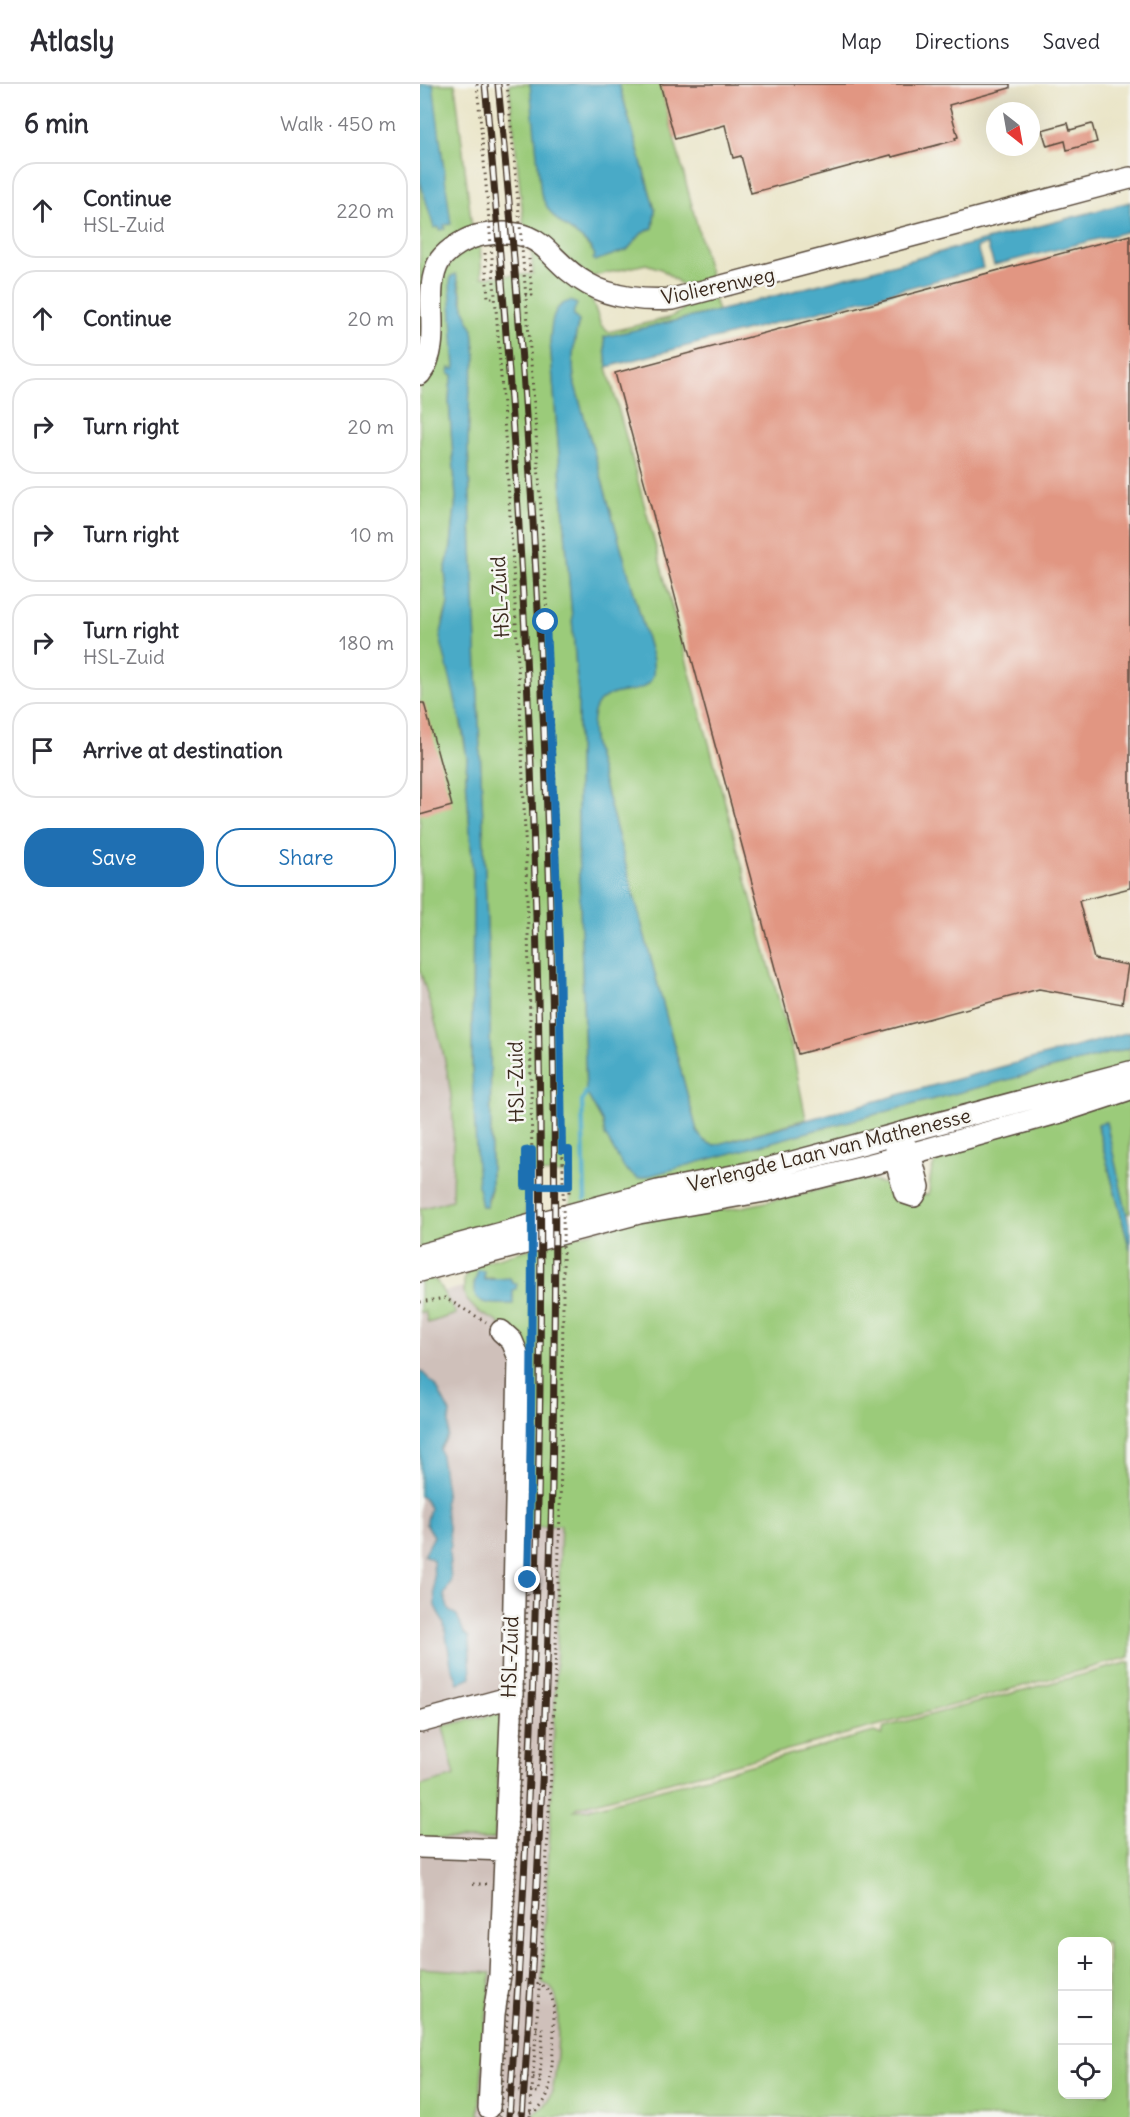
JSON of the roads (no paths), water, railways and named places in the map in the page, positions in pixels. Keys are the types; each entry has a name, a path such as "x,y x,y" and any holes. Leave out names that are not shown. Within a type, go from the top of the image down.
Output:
{"street":[{"name":"Violierenweg","path":"420,374 430,354 428,301 434,273 440,260 471,237 504,232 520,234 540,244 590,286 620,295 654,300 673,299 1130,178"},
{"name":"Verlengde Laan van Mathenesse","path":"420,1255 658,1191 763,1170 1130,1072"},
{"path":"420,1271 639,1213 765,1191 902,1156 1057,1113 1130,1089"},
{"path":"898,1134 902,1156"},
{"path":"494,2098 494,2014 500,1976 512,1697 519,1358 512,1341 501,1331"},
{"path":"420,1722 512,1697"},
{"path":"420,1847 506,1850"}],"water":[{"path":"420,84 433,84 451,224 444,225 445,229 440,230 439,227 434,228 420,181"},
{"path":"530,84 619,84 655,210 653,228 642,233 627,250 595,261 593,259 595,256 588,245 556,219 547,208 541,195"},
{"path":"1130,202 1130,231 994,265 987,244 977,247 983,268 607,367 604,337 718,311"},
{"path":"456,274 465,312 473,330 476,358 470,384 468,445 490,1001 491,1188 487,1198 487,1207 482,1207 478,1188 472,1071 473,873 466,776 467,758 463,731 440,637 448,604 445,571 451,546 456,498 449,401 453,375 449,373 450,368 455,369 450,283 451,276"},
{"path":"571,301 577,304 574,313 579,321 573,353 575,385 653,660 653,675 647,685 604,698 596,706 592,722 594,746 697,1131 701,1137 706,1142 715,1145 1130,1032 1130,1048 638,1179 624,1168 605,1135 603,1123 586,1092 578,844 578,693 550,342 553,317 556,311 559,306"},
{"path":"1106,1122 1130,1228 1130,1250 1097,1124"},
{"path":"478,1270 484,1271 484,1280 510,1278 513,1283 517,1284 516,1289 513,1290 513,1304 487,1303 477,1298 474,1285"},
{"path":"420,1370 436,1386 450,1413 448,1436 440,1449 446,1491 444,1501 451,1546 449,1551 451,1582 444,1595 449,1611 457,1615 464,1633 469,1637 471,1677 458,1683 451,1664 444,1624 435,1606 433,1560 424,1555 434,1536 426,1524 430,1508 420,1496"}],"waterway":[{"path":"585,1199 582,1102 586,1092"}],"railway":[{"path":"485,84 506,338 523,592 534,846 540,1100 540,1354 535,1609 525,1863 509,2117"},
{"path":"498,84 520,337 537,591 548,846 554,1100 554,1355 549,1609 538,1863 522,2117"}]}
